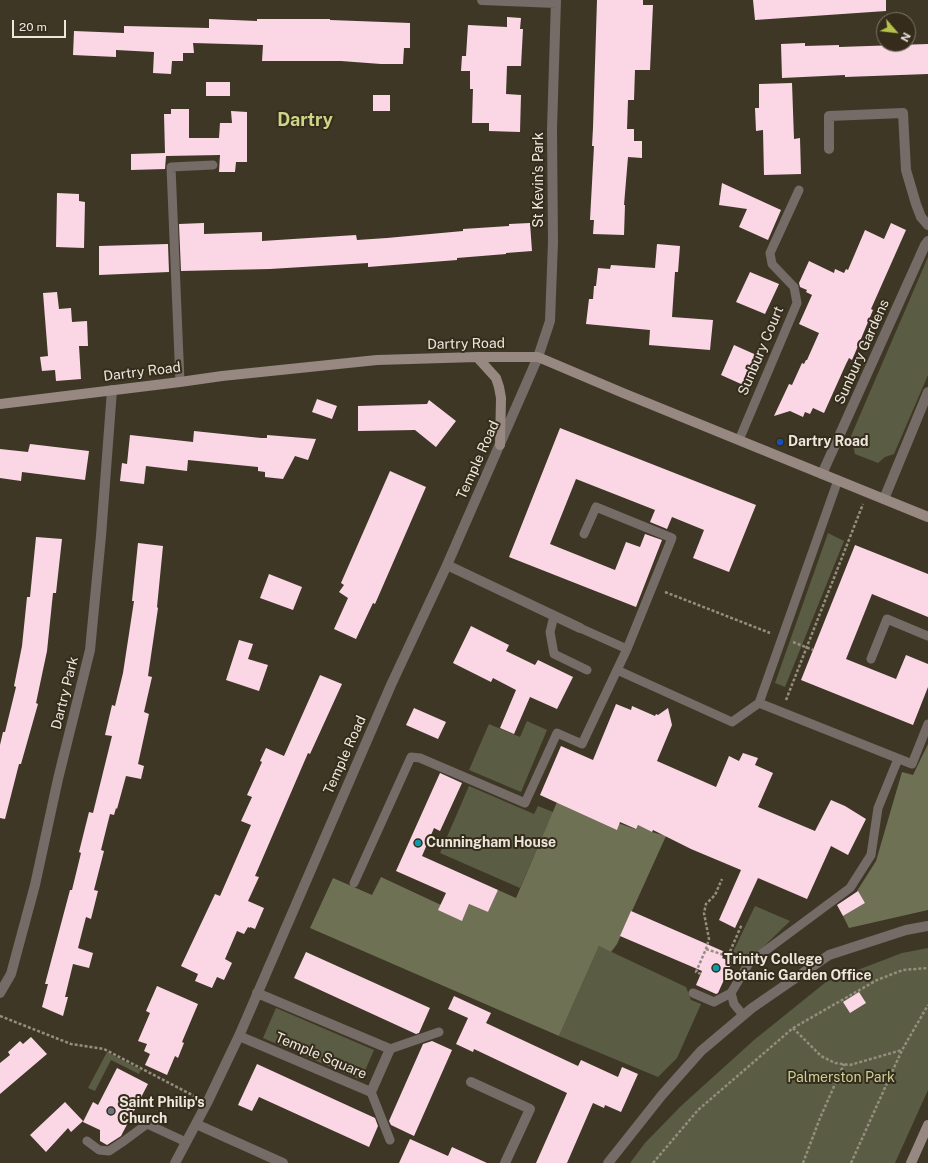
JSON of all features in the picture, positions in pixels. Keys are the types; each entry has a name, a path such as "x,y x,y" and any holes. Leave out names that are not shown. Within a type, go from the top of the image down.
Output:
{"main road":[{"path":"477,357 496,378 499,387 501,398 500,445"},
{"name":"Dartry Road","path":"0,404 222,376 377,360 538,357 623,393 928,516"},
{"path":"911,1163 928,1125"}],"street":[{"path":"482,0 556,1"},
{"name":"St Kevin's Park","path":"538,357 550,321 553,242 552,129 556,1"},
{"path":"829,149 829,116 903,113 906,170 921,217 928,225"},
{"name":"Sunbury Gardens","path":"822,474 922,252 928,242"},
{"name":"Temple Road","path":"175,1163 207,1103 238,1036 391,685 447,565 538,357"},
{"name":"Dartry Park","path":"0,993 10,974 35,885 58,779 90,650 112,390"},
{"path":"884,499 928,392"},
{"path":"447,565 580,628"},
{"path":"608,1163 662,1095 701,1051 743,1015 829,955 906,930 928,926"},
{"path":"257,993 390,1049"},
{"name":"Temple Square","path":"238,1036 371,1092 390,1049"},
{"path":"471,1082 530,1109 505,1163"},
{"path":"196,1124 283,1163"}],"lane":[{"path":"180,382 171,166 213,165"},
{"name":"Sunbury Court","path":"739,440 797,303 794,287 772,264 770,253 799,190"},
{"path":"616,670 732,722 759,704 838,480"},
{"path":"354,883 411,757 420,758 525,803 556,733 582,744 627,649 672,538 596,506 584,534"},
{"path":"554,616 550,632 554,654 587,670"},
{"path":"871,659 887,619 928,636"},
{"path":"580,628 627,649"},
{"path":"759,704 912,764 928,724"},
{"path":"693,993 714,1002 731,993 749,963 850,888 871,855 878,808 898,759"},
{"path":"731,993 734,1004 743,1015"},
{"path":"390,1049 439,1032"},
{"path":"371,1092 390,1140"},
{"path":"87,1141 99,1150 109,1151 124,1142 147,1124 186,1142"}],"path":[{"path":"781,712 868,492"},
{"path":"652,586 813,650"},
{"path":"701,974 696,972 709,939 704,913 706,904 715,895 722,879"},
{"path":"728,956 742,924"},
{"path":"706,949 749,963"},
{"path":"653,1163 698,1110 793,1028 877,980 904,970 928,968"},
{"path":"851,1163 902,1050 928,1005"},
{"path":"0,1016 71,1044 104,1049 207,1103"},
{"path":"793,1028 821,1056 835,1063 850,1065 902,1050"},
{"path":"803,1163 820,1118 844,1064"}],"green space":[{"path":"928,257 928,375 894,454 885,457 878,463 855,454 851,436"},
{"path":"828,533 844,541 785,687 775,683"},
{"path":"527,721 547,730 521,792 469,770 489,724 520,737"},
{"path":"928,744 928,910 849,928 843,916 865,903 857,891 876,861 902,772 913,775"},
{"path":"469,786 534,814 538,806 553,812 520,888 440,853"},
{"path":"557,802 635,829 638,825 652,832 666,836 617,944 611,952 599,946 559,1036 310,928 333,878 372,895 381,877 441,905 462,920 469,904 488,912 498,890 516,898"},
{"path":"755,906 790,921 753,957 733,952"},
{"path":"599,946 686,987 691,1000 701,1004 677,1058 658,1077 559,1036"},
{"name":"Palmerston Park","path":"928,948 928,1090 895,1163 630,1163 645,1143 681,1106 754,1040 826,982 902,953"},
{"path":"276,1008 374,1050 361,1080 263,1038"},
{"path":"107,1052 141,1070 139,1074 111,1060 95,1091 88,1088"}],"building":[{"path":"597,0 643,0 643,5 653,5 650,70 635,70 634,100 628,100 627,129 634,129 634,141 642,141 642,158 628,157 624,205 624,235 593,234 594,220 590,220 594,146 592,146"},
{"path":"753,0 886,0 886,11 755,20"},
{"path":"507,17 521,18 520,29 523,29 521,66 507,66 506,94 521,95 520,132 489,131 489,123 472,123 473,89 470,89 470,71 461,71 462,56 466,56 468,25 507,27"},
{"path":"209,19 257,21 257,19 330,19 410,23 410,48 404,48 403,64 381,64 341,61 262,61 263,45 193,43 194,53 183,53 183,61 172,61 171,74 153,73 154,52 116,50 116,57 73,55 74,31 124,33 124,26 209,28"},
{"path":"805,43 805,46 839,45 839,47 876,46 876,52 916,52 916,44 928,44 928,74 845,77 845,75 782,78 781,44"},
{"path":"206,82 230,82 230,96 206,96"},
{"path":"792,83 794,139 800,138 801,174 764,175 763,130 756,131 755,108 759,108 759,84"},
{"path":"373,95 390,95 390,111 373,111"},
{"path":"171,109 189,109 189,138 219,138 220,123 232,123 231,111 247,112 247,162 236,162 235,172 219,172 220,155 166,156 165,169 131,170 131,154 165,153 164,114 171,114"},
{"path":"722,183 781,210 768,240 739,227 747,209 719,205"},
{"path":"57,193 79,194 79,201 85,202 84,248 56,247"},
{"path":"204,223 204,234 262,232 262,241 356,235 357,240 387,238 530,223 532,251 457,258 457,260 368,267 368,263 270,269 181,271 179,224"},
{"path":"891,223 906,230 871,309 873,310 852,360 849,358 824,413 813,408 810,414 805,412 803,417 790,411 774,416 789,384 792,385 802,363 804,364 807,360 819,333 799,324 812,295 806,292 807,290 800,287 799,283 809,261 834,273 835,269 844,273 846,269 848,270 865,230 884,239"},
{"path":"168,244 169,272 99,275 99,246"},
{"path":"657,244 680,246 678,272 675,272 672,317 713,320 710,350 649,345 650,330 586,324 589,299 593,299 598,268 610,269 611,265 655,268"},
{"path":"750,272 779,284 765,314 736,302"},
{"path":"57,292 59,309 71,308 72,322 87,321 88,346 79,346 81,379 56,381 55,370 42,371 40,357 48,356 43,293"},
{"path":"734,345 763,358 750,388 721,375"},
{"path":"317,399 337,406 332,419 312,412"},
{"path":"429,400 456,421 436,447 415,430 358,431 358,406 427,404"},
{"path":"560,428 756,505 729,572 693,558 704,530 672,517 667,529 650,522 655,510 576,479 550,544 615,570 626,542 640,547 645,534 662,540 636,607 509,557"},
{"path":"194,431 261,438 267,438 267,435 316,439 308,460 295,456 283,479 265,477 265,472 258,471 258,467 188,460 187,471 146,466 144,484 120,481 122,463 127,464 130,435 193,442"},
{"path":"30,444 89,451 85,480 22,472 21,481 0,478 0,449 28,452"},
{"path":"390,471 426,487 375,604 373,603 356,639 334,629 348,598 339,592 344,585 341,583"},
{"path":"36,537 62,539 56,593 53,593 47,651 36,703 38,704 21,764 19,764 5,819 0,818 0,745 3,732 5,732 16,687 14,686 22,646 27,597 30,597"},
{"path":"138,543 163,546 158,608 148,676 152,677 144,712 149,714 138,764 144,766 141,779 126,776 117,809 116,808 114,815 110,814 101,850 104,851 94,890 98,891 91,919 86,917 78,948 93,953 89,968 73,964 65,997 68,997 63,1016 42,1007 48,984 45,984 70,890 72,890 81,853 79,852 89,812 93,813 112,736 105,735 112,705 115,706 123,673 134,601 132,601"},
{"path":"855,545 928,574 928,617 872,594 846,659 896,679 906,655 928,664 928,687 913,725 801,680"},
{"path":"269,574 302,587 293,610 260,598"},
{"path":"471,626 509,645 506,651 535,665 538,660 573,677 557,709 530,697 514,734 500,728 516,690 493,678 491,682 453,663"},
{"path":"239,640 253,644 248,659 268,665 259,691 226,680"},
{"path":"320,675 342,684 310,754 308,753 255,876 259,877 248,901 264,908 255,929 248,927 244,934 237,931 225,959 232,963 224,980 217,977 212,988 195,981 198,974 181,966 215,894 220,896 251,825 241,821 252,797 247,795 262,762 260,761 266,748 284,756"},
{"path":"616,704 631,710 632,706 655,716 668,708 672,725 657,761 716,787 729,756 739,761 743,753 758,758 755,765 773,773 758,807 815,831 831,800 845,806 866,819 848,855 831,846 807,899 758,878 735,928 719,920 741,870 691,849 653,830 652,832 638,825 636,829 620,822 617,830 540,795 561,746 593,760"},
{"path":"414,708 446,722 438,739 406,725"},
{"name":"Cunningham House","path":"440,773 462,783 440,831 434,828 422,856 498,890 488,912 469,904 462,921 438,910 446,893 396,871"},
{"path":"858,891 865,903 843,916 837,905"},
{"path":"631,911 725,952 722,958 732,962 718,993 716,994 696,985 702,971 620,936"},
{"path":"306,952 430,1008 419,1033 416,1034 294,978"},
{"path":"157,986 198,1004 182,1042 184,1043 178,1058 175,1056 167,1075 145,1065 150,1054 144,1051 147,1044 138,1041 150,1013 146,1011"},
{"path":"859,992 866,1003 850,1013 843,1002"},
{"path":"454,996 491,1013 486,1023 578,1066 581,1060 618,1077 622,1067 638,1074 621,1112 605,1105 604,1108 593,1103 567,1163 536,1163 567,1093 474,1049 473,1052 456,1044 468,1018 448,1009"},
{"path":"31,1037 47,1054 0,1094 0,1063 10,1055 8,1052 20,1041 23,1044"},
{"path":"432,1041 452,1050 414,1136 391,1125 389,1121 423,1044"},
{"path":"257,1064 375,1118 378,1126 369,1147 259,1097 252,1111 238,1105"},
{"name":"Saint Philip's Church","path":"117,1068 148,1084 121,1136 107,1145 100,1141 100,1130 83,1122 93,1102 98,1105"},
{"path":"65,1102 83,1121 71,1132 68,1128 46,1152 30,1135"},
{"path":"410,1139 448,1156 452,1147 487,1163 399,1163"}],"place":[{"name":"Dartry Road","path":"780,442"},
{"name":"Cunningham House","path":"418,843"},
{"name":"Trinity College Botanic Garden Office","path":"716,968"},
{"name":"Saint Philip's Church","path":"111,1111"}],"district":[{"name":"Dartry","path":"305,120"}]}
